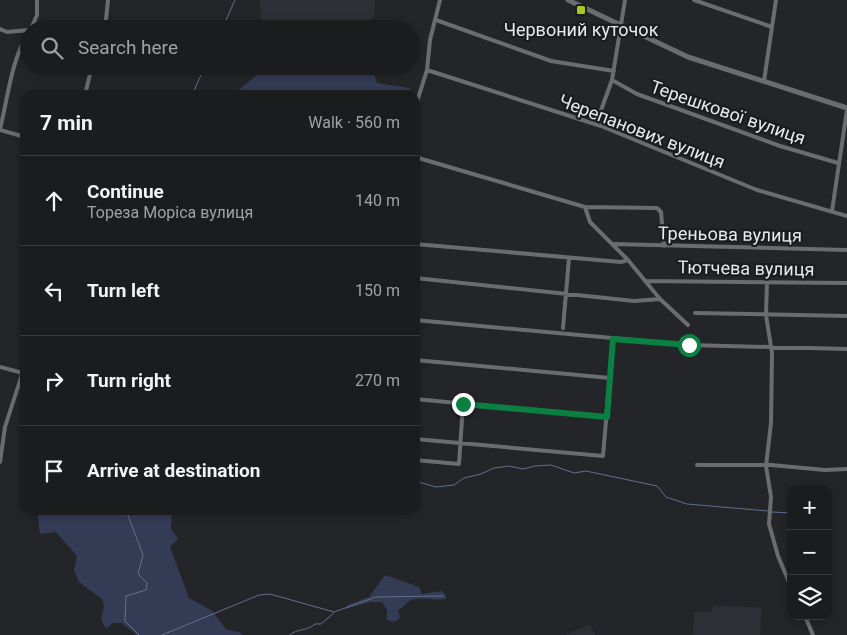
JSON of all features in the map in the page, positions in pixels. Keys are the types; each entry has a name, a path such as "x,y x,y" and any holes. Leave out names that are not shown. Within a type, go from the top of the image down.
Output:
{"street":[{"path":"34,20 36,0"},
{"path":"106,20 108,0"},
{"path":"420,93 428,70 430,40 440,0"},
{"path":"568,0 688,57 847,109 832,211"},
{"path":"601,126 600,112 612,80 625,0"},
{"path":"694,0 772,27"},
{"path":"764,81 776,0"},
{"path":"436,20 551,60 614,71"},
{"path":"0,29 7,32 20,31"},
{"path":"20,50 0,130 20,136"},
{"name":"Черепанових вулиця","path":"428,70 601,126 757,190 847,216"},
{"path":"87,90 90,75"},
{"name":"Терешкової вулиця","path":"612,80 637,94 780,146 838,163"},
{"path":"420,158 585,207 660,210 664,246"},
{"path":"585,207 590,222 628,260 660,299 688,325"},
{"path":"420,244 621,262 628,260"},
{"name":"Треньова вулиця","path":"613,244 847,250"},
{"path":"563,328 569,258"},
{"path":"420,279 634,301 660,299"},
{"name":"Тютчева вулиця","path":"645,281 847,283"},
{"path":"767,282 766,315 770,346 771,423 766,466 771,497 769,524 776,542 778,556 787,577"},
{"path":"695,313 847,316"},
{"path":"420,320 689,345 847,349"},
{"path":"420,440 603,456 613,339"},
{"path":"420,360 610,378"},
{"path":"0,367 20,372"},
{"path":"0,462 2,427 20,381"},
{"path":"420,400 607,417"},
{"path":"420,460 459,464 463,404"},
{"path":"697,465 847,469"},
{"path":"806,620 813,635"}],"shaded area":[{"path":"260,0 375,0 374,17 372,20 261,20"},
{"path":"256,75 375,75 377,83 410,88 410,90 239,90"},
{"path":"38,515 172,515 171,529 178,539 170,547 189,598 211,610 227,630 239,632 243,635 137,635 122,623 113,623 106,629 101,619 104,607 102,599 79,582 74,570 77,556 56,532 40,534"},
{"path":"385,575 419,587 422,594 442,591 446,599 411,600 398,610 400,618 395,622 387,620 387,610 382,602 371,602 345,609 348,605 369,597"},
{"path":"714,605 762,608 760,635 693,635 694,612 711,612"},
{"path":"590,624 595,635 565,635"}],"waterway":[{"path":"226,20 235,0"},
{"path":"194,90 201,75"},
{"path":"420,482 436,487 454,485 464,478 481,474 494,468 509,466 523,469 551,465 574,473 586,471 657,486 666,497 687,504 768,511"},
{"path":"772,512 787,513"},
{"path":"128,515 143,555 138,574 147,583 146,590 126,596 125,621 139,635"},
{"path":"162,635 259,595 270,594 334,612 376,597 443,596"},
{"path":"290,635 315,624 321,624 334,613"}],"place":[{"name":"Червоний куточок","path":"581,10"}],"route":[{"path":"463,404 607,417 613,339 689,345"}]}
